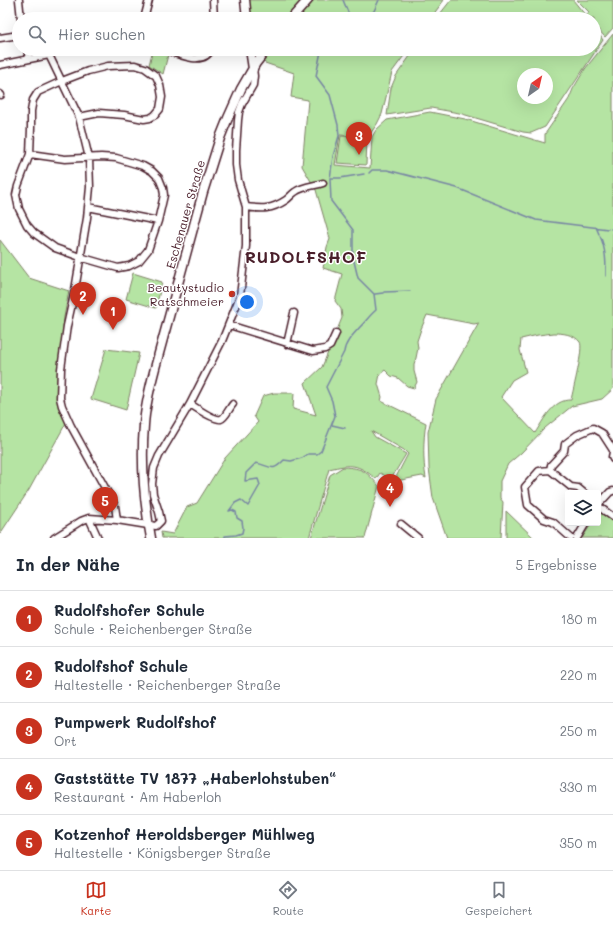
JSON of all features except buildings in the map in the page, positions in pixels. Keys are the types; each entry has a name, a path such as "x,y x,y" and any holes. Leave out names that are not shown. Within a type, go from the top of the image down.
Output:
{"main road":[{"path":"245,0 246,12"},
{"path":"297,12 308,0"},
{"path":"251,56 253,69"},
{"name":"Eschenauer Straße","path":"150,538 142,474 144,425 154,368 203,192 220,138 241,89 261,56"}],"street":[{"path":"19,0 20,12"},
{"path":"146,12 149,0"},
{"path":"213,0 214,12"},
{"path":"0,38 12,36"},
{"path":"0,65 38,56"},
{"path":"51,56 79,117 89,158 90,187 75,290 61,369 60,398 71,426 116,506 117,520"},
{"path":"186,56 201,58 204,56"},
{"path":"30,154 65,159 101,157 116,158 143,166 152,171 159,178 164,195 158,221 148,250 139,261 129,266 118,268 55,248 34,233 27,225 19,209 16,195 30,154 31,111 33,100 38,92 88,71 108,66 135,65 145,68 156,76 160,85 162,97 160,110 155,116 144,119 124,115 99,113 79,117"},
{"path":"54,538 89,518 117,520 156,526 161,521 153,494 152,484 154,468 159,456 190,404 222,341 240,296 246,246 246,207 238,180 236,150 239,116 242,104 253,85 253,69"},
{"path":"246,207 268,208 287,200 295,192 304,188 323,184"},
{"path":"88,207 158,221"},
{"path":"287,344 294,313"},
{"path":"229,325 313,351 325,349 330,346 336,333"},
{"path":"190,404 215,419 221,419 224,417 233,404"},
{"path":"550,470 551,465 564,451 565,444 577,435 593,428 602,433 613,451 613,459"},
{"path":"571,538 553,522 544,519 528,504 525,487 539,471 550,470 571,487 580,490"},
{"path":"601,502 610,492 613,491"},
{"path":"601,508 613,517"},
{"path":"89,518 98,538"},
{"path":"400,524 418,538"},
{"path":"577,538 584,526"}],"green space":[{"path":"248,0 444,0 435,12 249,12"},
{"path":"451,0 573,0 583,12 442,12"},
{"path":"577,0 613,0 613,28 605,37 601,33 601,12 589,12"},
{"path":"613,34 613,389 602,399 572,406 545,428 508,464 500,481 500,498 503,502 501,538 447,538 433,498 429,468 428,432 436,399 479,323 474,324 427,315 417,341 418,348 414,371 417,382 414,388 407,386 398,378 391,376 385,370 380,374 378,384 382,397 381,401 426,423 424,437 424,465 426,478 422,476 391,482 395,479 408,454 404,450 371,431 375,437 406,454 391,479 380,473 376,479 359,467 354,466 343,466 329,469 309,538 162,538 161,532 173,534 187,507 197,503 225,458 258,422 254,416 263,396 274,393 294,393 293,409 316,415 305,383 322,367 342,318 341,309 335,301 342,274 323,268 330,239 316,190 302,166 308,100 291,97 294,73 265,63 258,56 404,56 392,72 382,114 377,124 368,137 340,135 335,165 370,168 372,137 376,130 387,120 430,112 465,119 545,143 545,134 569,99 585,69 595,56 601,56 601,49","holes":["554,333 575,337 580,342 581,346 571,400 559,403 554,407 545,417 535,433 501,397 512,380 526,372 520,350 521,339"]},
{"path":"151,56 168,56 163,74 149,65"},
{"path":"410,56 592,56 545,127 531,133 459,113 431,108 387,115 391,88 396,76"},
{"path":"341,136 367,138 366,165 337,163"},
{"path":"0,240 29,278 69,291 64,317 57,400 66,423 29,490 0,534"},
{"path":"133,273 162,282 156,308 126,299"},
{"path":"106,349 139,353 126,410 91,399"},
{"path":"343,467 355,468 364,471 379,486 365,538 311,538 330,475"},
{"path":"506,511 534,538 506,538"},
{"path":"601,511 613,519 613,538 582,538 590,526 601,526"}],"waterway":[{"path":"343,0 348,12"},
{"path":"373,12 379,0"},
{"path":"225,538 225,536 242,533 242,521 237,518 236,512 232,510 229,511 235,503 241,500 248,506 260,485 258,479 245,481 246,473 256,463 271,468 277,466 284,460 291,461 302,458 308,454 317,454 321,451 335,416 332,401 326,387 348,342 355,332 376,310 374,294 358,278 353,257 353,230 331,201 330,179 333,156 339,136 338,125 330,95 316,76 320,56"},
{"path":"369,173 372,170 387,170 457,188 536,220 608,229"},
{"path":"330,178 364,174"},
{"path":"596,227 599,234"},
{"path":"600,236 605,251 606,276"},
{"path":"384,292 410,291"},
{"path":"375,294 383,293"},
{"path":"332,425 345,428"}],"place":[{"name":"Pumpwerk Rudolfshof","path":"359,155"},
{"name":"Beautystudio Ratschmeier","path":"232,294"},
{"name":"Rudolfshof Schule","path":"83,315"},
{"name":"Rudolfshofer Schule","path":"113,330"},
{"name":"Gaststätte TV 1877 „Haberlohstuben“","path":"390,507"},
{"name":"Kotzenhof Heroldsberger Mühlweg","path":"105,520"}],"district":[{"name":"RUDOLFSHOF","path":"306,256"}]}
